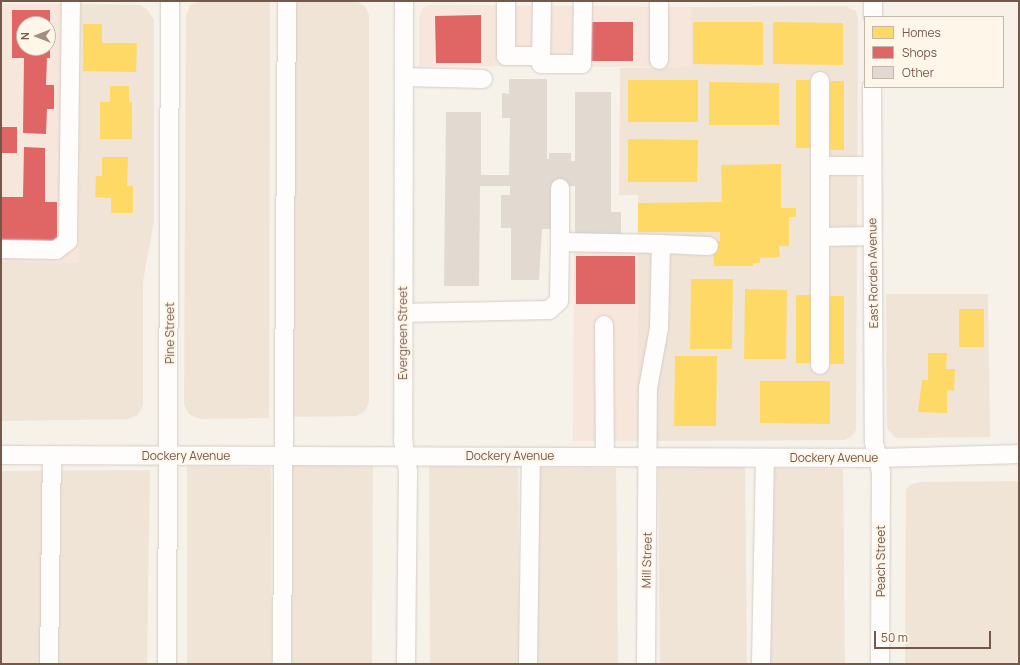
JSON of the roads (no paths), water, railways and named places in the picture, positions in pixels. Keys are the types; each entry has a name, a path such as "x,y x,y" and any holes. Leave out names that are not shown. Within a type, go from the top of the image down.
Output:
{"street":[{"path":"1,250 56,250 68,241 71,1"},
{"name":"Pine Street","path":"167,664 170,456 170,1"},
{"path":"282,664 285,456 287,1"},
{"name":"Evergreen Street","path":"404,1 403,440 408,472 406,664"},
{"path":"506,1 506,56 541,56"},
{"path":"542,1 541,64 582,64 583,1"},
{"path":"659,1 659,60"},
{"path":"873,1 873,16"},
{"path":"404,77 483,78"},
{"path":"820,82 820,365"},
{"name":"East Rorden Avenue","path":"872,88 874,442 878,458"},
{"path":"821,166 872,166"},
{"path":"403,313 549,310 558,301 560,188"},
{"path":"820,237 872,236"},
{"path":"560,242 709,246"},
{"name":"Mill Street","path":"646,664 648,383 659,328 661,244"},
{"path":"604,325 605,456"},
{"name":"Dockery Avenue","path":"1,455 878,458 1019,454"},
{"path":"49,664 52,455"},
{"path":"528,664 531,457"},
{"path":"762,664 765,458"},
{"name":"Peach Street","path":"878,458 881,472 880,664"}]}
